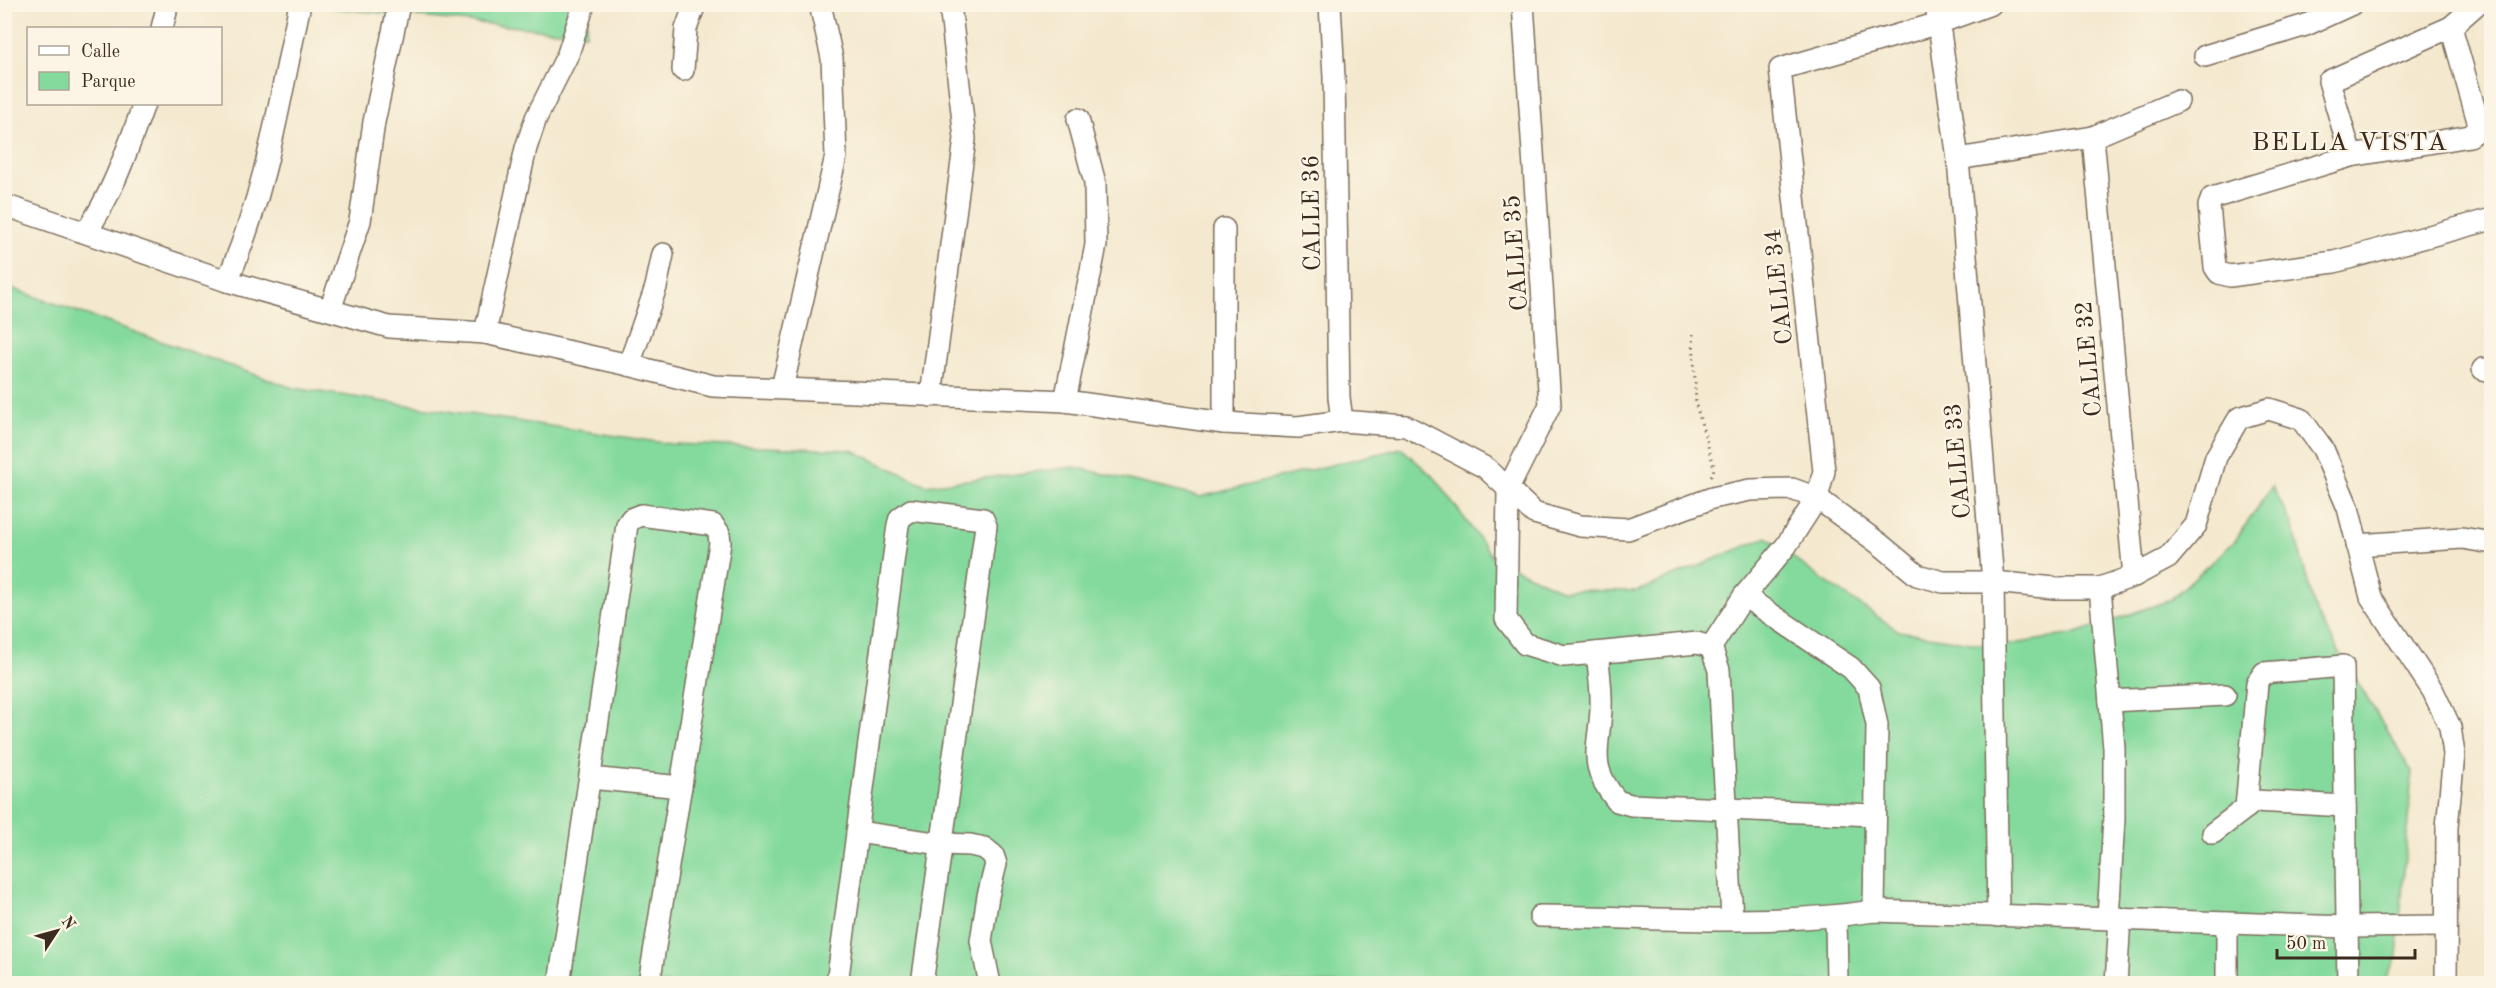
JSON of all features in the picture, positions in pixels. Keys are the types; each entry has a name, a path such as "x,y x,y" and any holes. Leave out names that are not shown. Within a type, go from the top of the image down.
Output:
{"street":[{"path":"227,281 249,229 264,174 300,4"},
{"path":"330,310 360,221 374,122 399,4"},
{"path":"485,333 526,148 536,118 568,54 584,4"},
{"path":"683,70 686,29 695,4"},
{"path":"782,388 836,156 832,58 820,4"},
{"path":"931,396 965,139 950,4"},
{"name":"CALLE 36","path":"1330,4 1334,77 1339,397 1342,421"},
{"name":"CALLE 35","path":"1508,489 1550,405 1523,4"},
{"path":"1938,14 1991,4"},
{"path":"2205,56 2304,15 2352,4"},
{"path":"2351,156 2329,81 2451,27 2477,4"},
{"name":"CALLE 34","path":"1711,647 1744,597 1786,546 1817,498 1824,471 1780,69 1938,14"},
{"name":"CALLE 33","path":"1938,14 1958,159 1993,582 1998,916"},
{"path":"2451,27 2478,121 2478,130 2470,135 2351,156 2212,198 2209,206 2215,267 2220,273 2230,276 2334,261 2492,219"},
{"path":"1958,159 2093,137 2178,101"},
{"path":"86,232 95,220 127,150 144,105"},
{"path":"1065,401 1096,245 1095,183 1078,119"},
{"name":"CALLE 32","path":"2093,137 2134,576"},
{"path":"4,205 227,281 389,327 485,333 713,386 1065,401 1224,423 1299,427 1342,421 1406,426 1486,468 1534,513 1580,526 1629,529 1712,498 1750,489 1792,489 1817,498 1881,545 1917,575 1943,582 1993,582 2055,588 2100,588 2134,576 2168,558 2196,525 2216,457 2239,418 2269,409 2301,419 2323,449 2348,508 2371,597 2433,691 2450,728 2454,754 2447,827 2446,984"},
{"path":"1224,229 1224,423"},
{"path":"629,365 656,286 663,254"},
{"path":"1508,489 1506,619 1525,644 1564,656 1697,643 1711,647 1719,670 1732,919"},
{"path":"837,984 900,518 911,510 983,519 986,526 922,984"},
{"path":"560,984 627,525 631,519 641,515 713,525 719,533 720,543 649,984"},
{"path":"2357,545 2462,538 2492,543"},
{"path":"2100,588 2114,748 2116,984"},
{"path":"1744,597 1851,668 1869,688 1877,725 1874,911"},
{"path":"1597,653 1601,708 1595,754 1600,774 1617,801 1631,805 1874,815"},
{"path":"2246,808 2257,683 2264,673 2343,666 2348,984"},
{"path":"2110,702 2225,695"},
{"path":"590,778 681,787"},
{"path":"2213,833 2255,801 2345,806"},
{"path":"857,832 942,844 970,845 984,848 993,855 996,864 981,941 990,984"},
{"path":"1540,916 1732,919 1836,917 1874,911 2348,927 2446,926"},
{"path":"1836,917 1837,984"},
{"path":"2227,923 2227,984"}],"path":[{"path":"1693,334 1696,405 1714,467 1713,474 1707,479"}],"green space":[{"path":"303,5 588,5 586,34"},
{"path":"5,286 293,388 671,444 852,450 926,485 1074,467 1200,497 1401,448 1436,479 1493,558 1561,590 1638,591 1767,537 1813,573 1899,631 1995,647 2074,634 2170,600 2235,541 2272,486 2292,524 2317,615 2412,772 2397,957 2383,983 5,984"}],"district":[{"name":"BELLA VISTA","path":"2350,141"}]}
